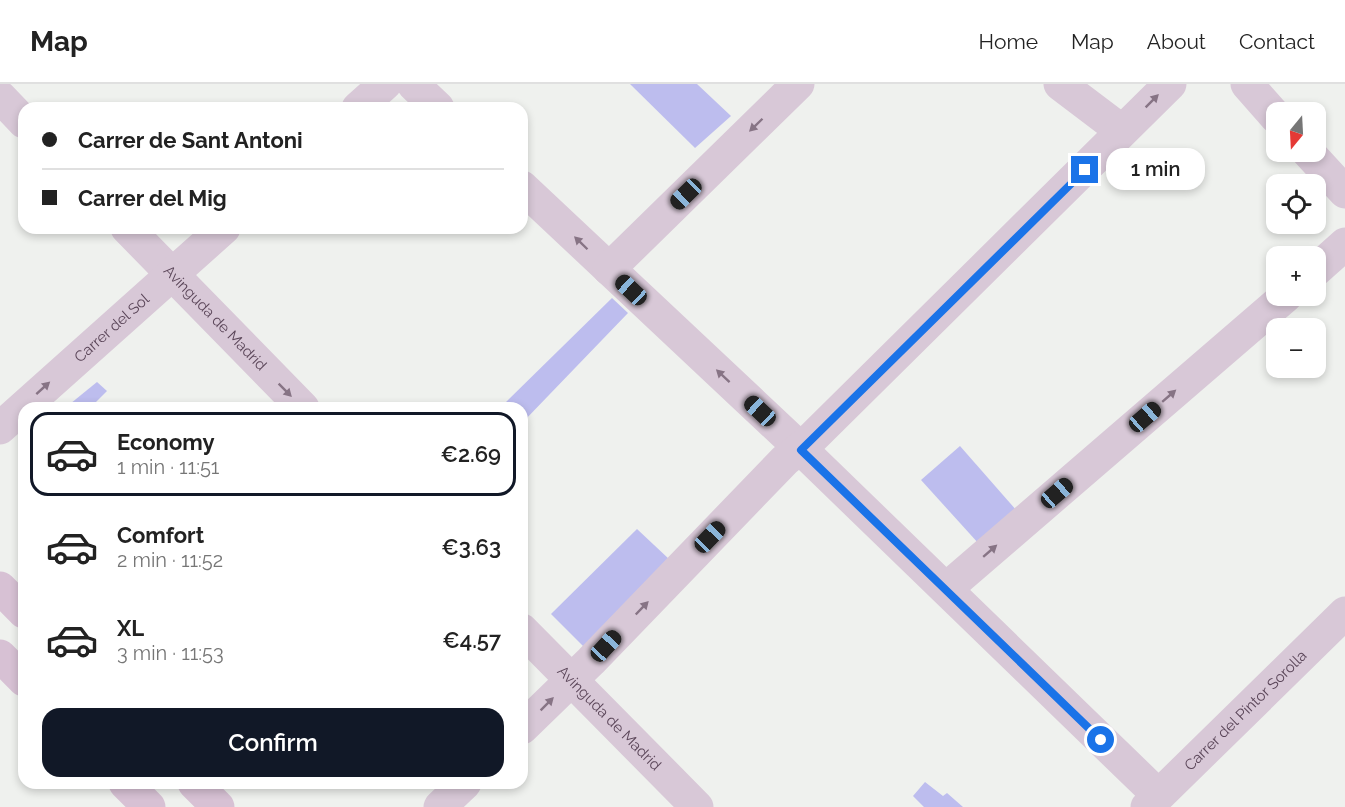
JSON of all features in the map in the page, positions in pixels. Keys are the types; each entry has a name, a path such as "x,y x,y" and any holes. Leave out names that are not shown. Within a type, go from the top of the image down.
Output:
{"street":[{"path":"365,102 385,84"},
{"path":"413,84 432,102"},
{"path":"609,269 798,84"},
{"path":"1060,84 1122,131"},
{"path":"528,722 572,681 785,460 801,450 1170,84"},
{"path":"1247,84 1266,106"},
{"path":"0,97 18,116"},
{"path":"1317,162 1345,192"},
{"path":"528,193 946,589 1153,801"},
{"name":"Avinguda de Madrid","path":"133,234 297,402"},
{"name":"Carrer del Sol","path":"29,402 217,234"},
{"path":"1326,261 1345,244"},
{"path":"946,589 1274,306"},
{"name":"Carrer del Sol","path":"0,428 18,412"},
{"path":"0,588 18,606"},
{"name":"Carrer del Pintor Sorolla","path":"1153,801 1345,613"},
{"name":"Avinguda de Madrid","path":"528,636 697,807"},
{"path":"0,656 18,674"},
{"path":"131,789 149,807"},
{"path":"200,789 218,807"},
{"path":"440,807 459,789"}],"shaded area":[{"path":"630,84 697,84 731,116 695,148"},
{"path":"612,298 628,313 528,417 528,402 506,402"},
{"path":"97,382 107,391 96,402 72,402"},
{"path":"960,446 1017,511 979,544 921,480"},
{"path":"637,529 670,560 584,647 551,614"},
{"path":"925,782 943,796 947,793 963,807 924,807 913,796"}],"route":[{"path":"1085,170 801,450 1101,740"}]}
